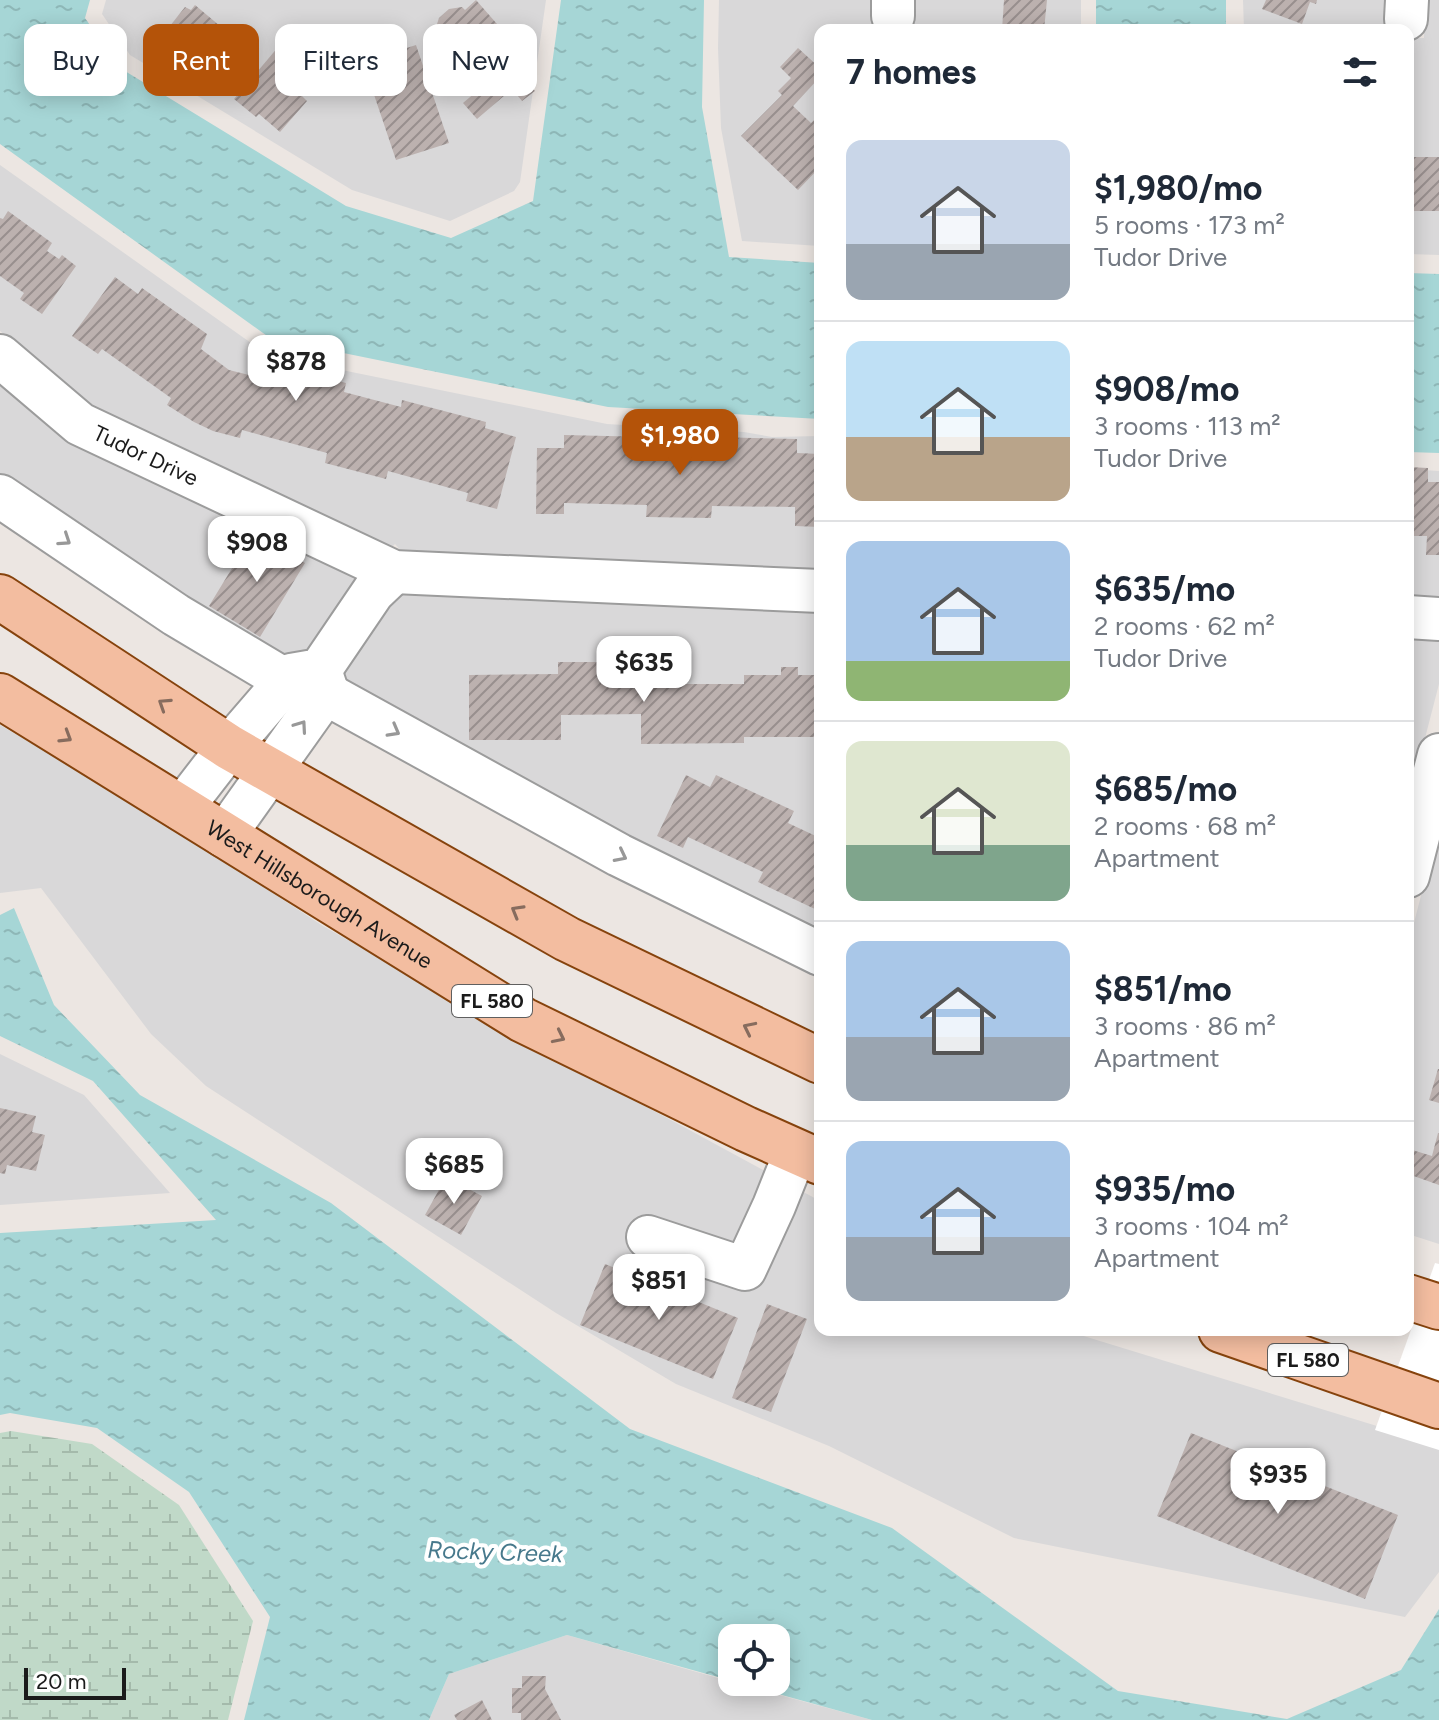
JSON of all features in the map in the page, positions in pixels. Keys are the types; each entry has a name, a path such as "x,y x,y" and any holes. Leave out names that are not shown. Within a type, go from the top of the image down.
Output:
{"main road":[{"path":"0,597 271,772 567,939 814,1058"},
{"name":"West Hillsborough Avenue","path":"0,696 523,1020 808,1156"},
{"name":"FL 580","path":"1238,1336 1439,1406"}],"street":[{"name":"Tudor Drive","path":"0,356 80,424 394,572 814,591"},
{"path":"0,496 176,615 310,681 619,855 814,951"},
{"path":"181,809 229,747 310,681 373,592 394,572"},
{"path":"1414,617 1439,619"},
{"path":"224,836 301,726 310,681"},
{"path":"1414,853 1439,755"},
{"path":"648,1237 745,1269 774,1206 808,1156"}],"shaded area":[{"path":"106,0 546,0 537,63 537,24 423,24 423,96 532,96 520,182 514,191 450,221 352,190 197,96 259,96 259,24 143,24 143,63 127,51 127,24 109,24 102,14"},
{"path":"719,0 876,0 876,24 814,24 814,246 742,241 721,128"},
{"path":"911,0 1081,0 1081,24 911,24"},
{"path":"1243,0 1390,0 1389,24 1244,24"},
{"path":"1425,0 1439,0 1439,255 1414,254 1414,38 1424,38"},
{"path":"0,165 268,355 607,424 744,432 772,437 814,436 814,571 402,552 395,544 391,548 89,406 0,331"},
{"path":"0,380 361,578 310,651 284,657 185,598 0,473"},
{"path":"1414,469 1439,471 1439,599 1414,597"},
{"path":"400,592 814,611 814,972 337,708 340,674"},
{"path":"1414,638 1439,639 1439,684 1414,781"},
{"path":"0,725 154,815 182,837 184,835 323,926 549,1054 814,1198 814,1336 1084,1336 1439,1445 1439,1572 1405,1617 1014,1538 829,1446 676,1384 556,1313 206,1086 151,1034 41,888 0,893"},
{"path":"1439,826 1439,1244 1414,1236 1414,923"},
{"path":"0,1054 84,1095 170,1193 0,1205"},
{"path":"567,1635 718,1678 718,1696 784,1696 872,1720 429,1720 449,1674"}],"green space":[{"path":"11,1431 92,1444 179,1505 253,1621 228,1720 0,1720 0,1433"}],"water":[{"path":"0,0 90,0 85,18 89,24 24,24 24,96 127,96 127,72 143,82 143,96 166,96 346,206 451,238 533,201 561,0 704,0 702,107 729,257 814,263 814,419 608,407 270,338 0,144"},
{"path":"1096,0 1226,0 1226,24 1096,24"},
{"path":"1414,273 1439,274 1439,453 1414,452"},
{"name":"Rocky Creek","path":"14,908 54,1005 140,1095 331,1203 630,1429 892,1528 1118,1691 1287,1719 1401,1670 1439,1609 1439,1720 872,1720 785,1696 790,1696 790,1624 718,1624 718,1677 567,1635 449,1674 429,1720 244,1720 270,1617 189,1492 97,1428 10,1413 0,1415 0,1233 216,1220 93,1081 0,1036 0,915"}],"pier":[{"path":"1435,1263 1439,1264 1439,1450 1375,1430 1409,1336 1414,1336 1414,1321"}],"building":[{"path":"476,0 497,24 437,24 449,9 462,7 465,10"},
{"path":"1004,0 1047,0 1045,24 1002,24"},
{"path":"1266,0 1317,0 1316,4 1310,2 1302,24 1262,9"},
{"path":"195,5 218,24 172,24 185,7 191,10"},
{"path":"416,45 423,66 423,96 433,96 449,143 396,160 374,96 407,96 407,48"},
{"path":"798,48 814,63 814,83 793,106 811,123 814,120 814,173 798,190 741,136 782,95 778,91 791,78 780,67"},
{"path":"275,51 275,96 302,96 307,101 280,132 234,99 237,96 259,96 259,70"},
{"path":"471,96 504,96 477,119 463,103"},
{"path":"1414,157 1439,157 1439,211 1414,211"},
{"path":"8,211 52,243 47,251 59,259 62,255 76,266 42,314 20,299 24,293 0,276 0,218 3,219"},
{"path":"115,277 138,294 142,288 207,334 201,349 229,370 257,377 261,361 346,383 344,392 401,407 402,400 486,422 485,428 516,437 497,509 466,501 468,493 388,471 386,479 325,463 327,453 242,430 240,438 194,422 167,405 171,398 102,349 98,354 72,336"},
{"path":"564,435 650,437 650,450 713,452 713,437 797,439 797,453 814,454 814,527 795,526 795,507 712,506 711,518 646,517 647,505 564,503 564,514 536,514 537,448 564,448"},
{"path":"1414,467 1428,468 1428,482 1439,482 1439,555 1426,555 1427,536 1414,536"},
{"path":"254,532 305,563 260,637 209,606"},
{"path":"558,662 653,662 654,684 744,684 744,675 781,675 781,667 798,667 798,675 814,675 814,737 744,737 744,743 641,744 641,714 561,715 561,740 469,740 469,675 558,674"},
{"path":"686,775 710,787 716,775 794,811 788,823 814,835 814,909 758,882 763,872 688,837 683,848 657,836"},
{"path":"1439,1069 1439,1103 1429,1100"},
{"path":"0,1108 36,1116 32,1132 45,1135 36,1171 7,1165 5,1174 0,1173"},
{"path":"1439,1133 1439,1185 1414,1176 1414,1151 1432,1156"},
{"path":"446,1177 482,1196 461,1235 425,1215"},
{"path":"605,1264 738,1318 713,1379 580,1325"},
{"path":"767,1304 807,1319 771,1412 732,1398"},
{"path":"1191,1433 1398,1515 1365,1599 1157,1516"},
{"path":"522,1676 546,1676 545,1689 561,1720 521,1720 521,1713 512,1713 512,1688 522,1688"},
{"path":"482,1700 492,1720 457,1720 454,1715"}]}
